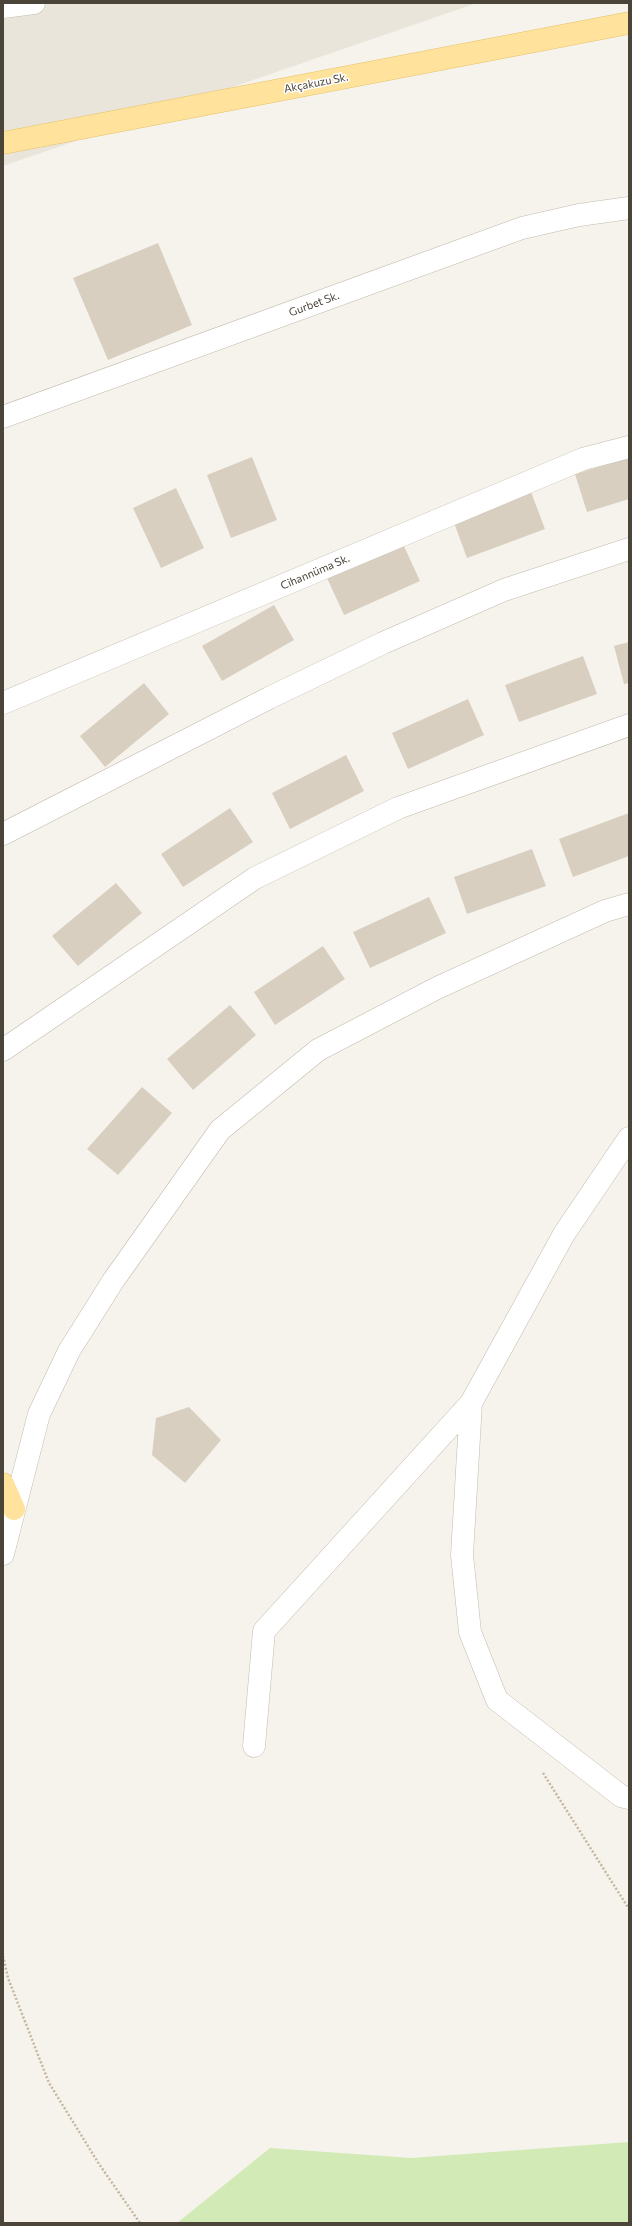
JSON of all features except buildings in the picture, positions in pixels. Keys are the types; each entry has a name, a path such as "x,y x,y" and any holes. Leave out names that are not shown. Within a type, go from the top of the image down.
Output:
{"main road":[{"name":"Akçakuzu Sk.","path":"3,143 629,23"},
{"path":"3,1484 14,1509"}],"street":[{"path":"3,7 34,3"},
{"name":"Gurbet Sk.","path":"3,417 522,228 578,215 629,208"},
{"name":"Cihannüma Sk.","path":"3,703 583,460 629,447"},
{"path":"3,834 269,698 383,643 504,590 629,549"},
{"path":"3,1050 255,878 398,808 629,725"},
{"path":"3,1554 39,1414 69,1351 113,1281 220,1130 318,1050 437,988 605,911 629,904"},
{"path":"254,1746 264,1632 472,1403 564,1234 629,1138"},
{"path":"472,1403 462,1555 470,1632 475,1646 497,1700 621,1796 629,1798"}],"path":[{"path":"540,1768 629,1909"},
{"path":"3,1956 8,1978 49,2083 99,2164 140,2223"}],"shaded area":[{"path":"3,3 477,3 3,166"}],"green space":[{"path":"629,2142 629,2223 177,2223 270,2148 411,2158"}]}
